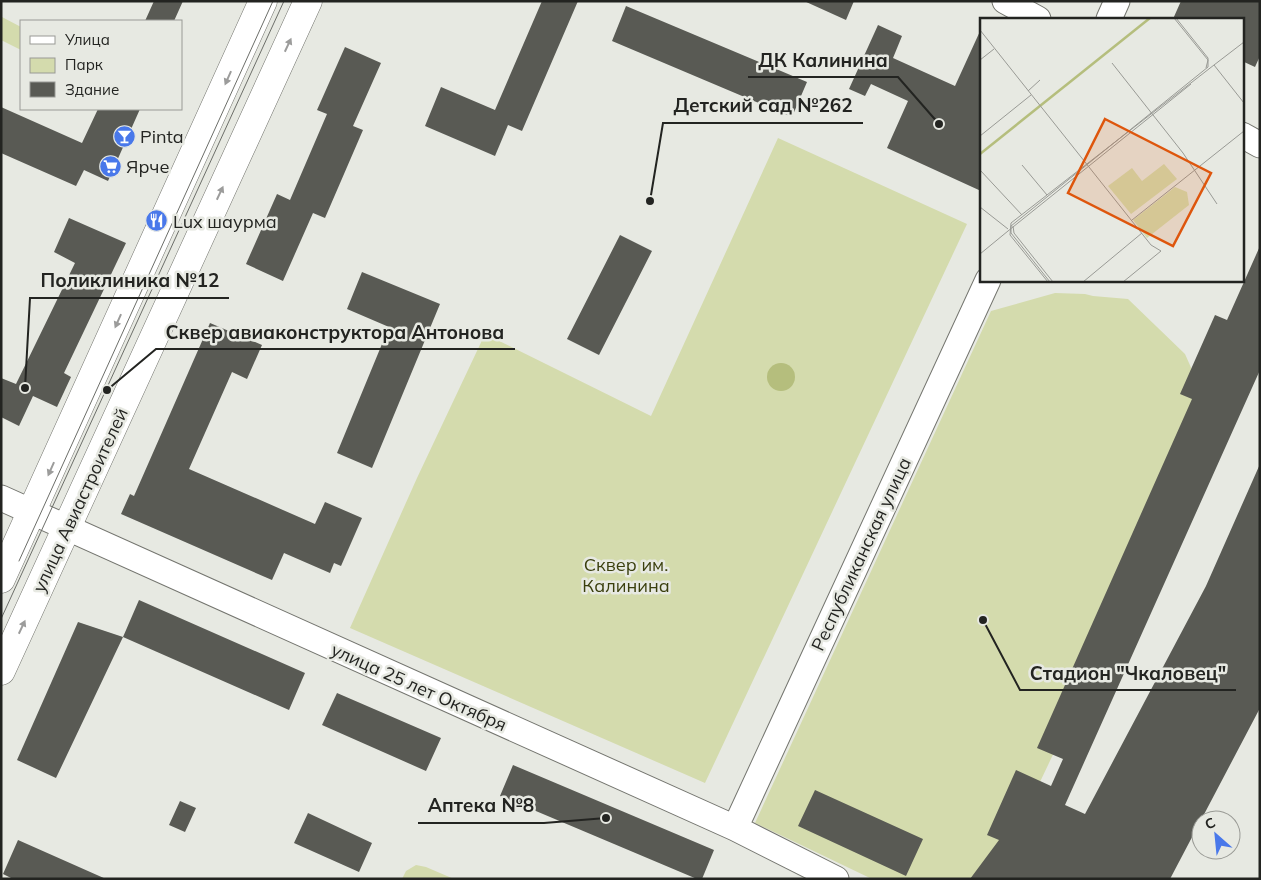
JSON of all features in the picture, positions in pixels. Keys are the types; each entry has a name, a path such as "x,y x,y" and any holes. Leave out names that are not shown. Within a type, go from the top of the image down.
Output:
{"main road":[{"path":"1,579 263,1"},
{"name":"улица Авиастроителей","path":"1,671 308,1"}],"street":[{"path":"1005,1 1036,18"},
{"path":"1109,18 1117,1"},
{"path":"1244,136 1260,145"},
{"name":"Республиканская улица","path":"735,828 988,281"},
{"name":"улица 25 лет Октября","path":"1,498 735,828 836,879"}],"green space":[{"path":"2,17 20,26 20,50 1,40"},
{"name":"Сквер им. Калинина","path":"778,138 967,224 705,783 350,628 417,478 485,334 651,416"},
{"path":"1055,293 1128,299 1185,354 1213,417 994,879 872,879 755,823 991,311"},
{"path":"416,865 426,867 454,879 402,879 406,871"}],"shaded area":[{"path":"781,363 791,367 795,377 791,387 781,391 771,387 767,377 771,367"}],"building":[{"path":"154,1 183,1 174,20 145,20"},
{"path":"542,1 578,1 522,131 508,125 495,156 425,126 441,87 495,110"},
{"path":"804,1 854,1 846,20"},
{"path":"1181,1 1260,1 1260,56 1255,67 1244,62 1244,18 1173,18"},
{"path":"626,6 807,82 792,117 612,41"},
{"path":"878,25 902,36 893,58 955,86 980,31 980,191 887,148 908,101 871,84 865,96 849,89"},
{"path":"345,47 381,63 353,126 363,130 325,218 313,213 283,281 246,264 277,194 290,200 327,114 317,110"},
{"path":"1,107 82,143 98,110 140,110 108,181 84,170 76,186 1,153"},
{"path":"69,218 126,243 64,373 71,377 57,407 33,396 19,426 1,417 1,378 16,384 75,263 54,252"},
{"path":"620,235 652,251 599,355 567,339"},
{"path":"1260,246 1260,370 1065,805 1085,814 1206,586 1260,464 1260,708 1206,810 1191,810 1191,839 1170,879 970,879 999,840 987,835 1016,770 1051,786 1063,759 1037,748 1192,399 1180,394 1215,315 1227,320"},
{"path":"362,272 440,304 372,468 337,453 389,327 347,309"},
{"path":"210,323 262,345 247,379 232,372 189,469 315,524 325,502 362,518 341,566 334,563 330,573 284,553 272,580 121,514 130,494 134,496"},
{"path":"139,600 305,673 289,710 123,637"},
{"path":"78,622 123,637 56,778 17,760"},
{"path":"337,693 441,738 426,771 322,725"},
{"path":"513,765 714,850 702,879 697,879 500,796"},
{"path":"815,790 923,839 906,876 798,826"},
{"path":"180,801 196,808 185,832 169,825"},
{"path":"308,813 372,843 359,872 294,843"},
{"path":"18,840 106,879 13,879 3,874"}],"tram line":[{"path":"19,561 273,1"},
{"path":"1,619 284,1"}],"place":[{"name":"ДК Калинина","path":"939,124"},
{"name":"Pinta","path":"124,136"},
{"name":"Ярче","path":"110,166"},
{"name":"Детский сад №262","path":"650,201"},
{"name":"Lux шаурма","path":"157,221"},
{"name":"Поликлиника №12","path":"25,388"},
{"name":"Сквер авиаконструктора Антонова","path":"107,390"},
{"name":"Стадион \"Чкаловец\"","path":"983,620"},
{"name":"Аптека №8","path":"606,818"}]}
